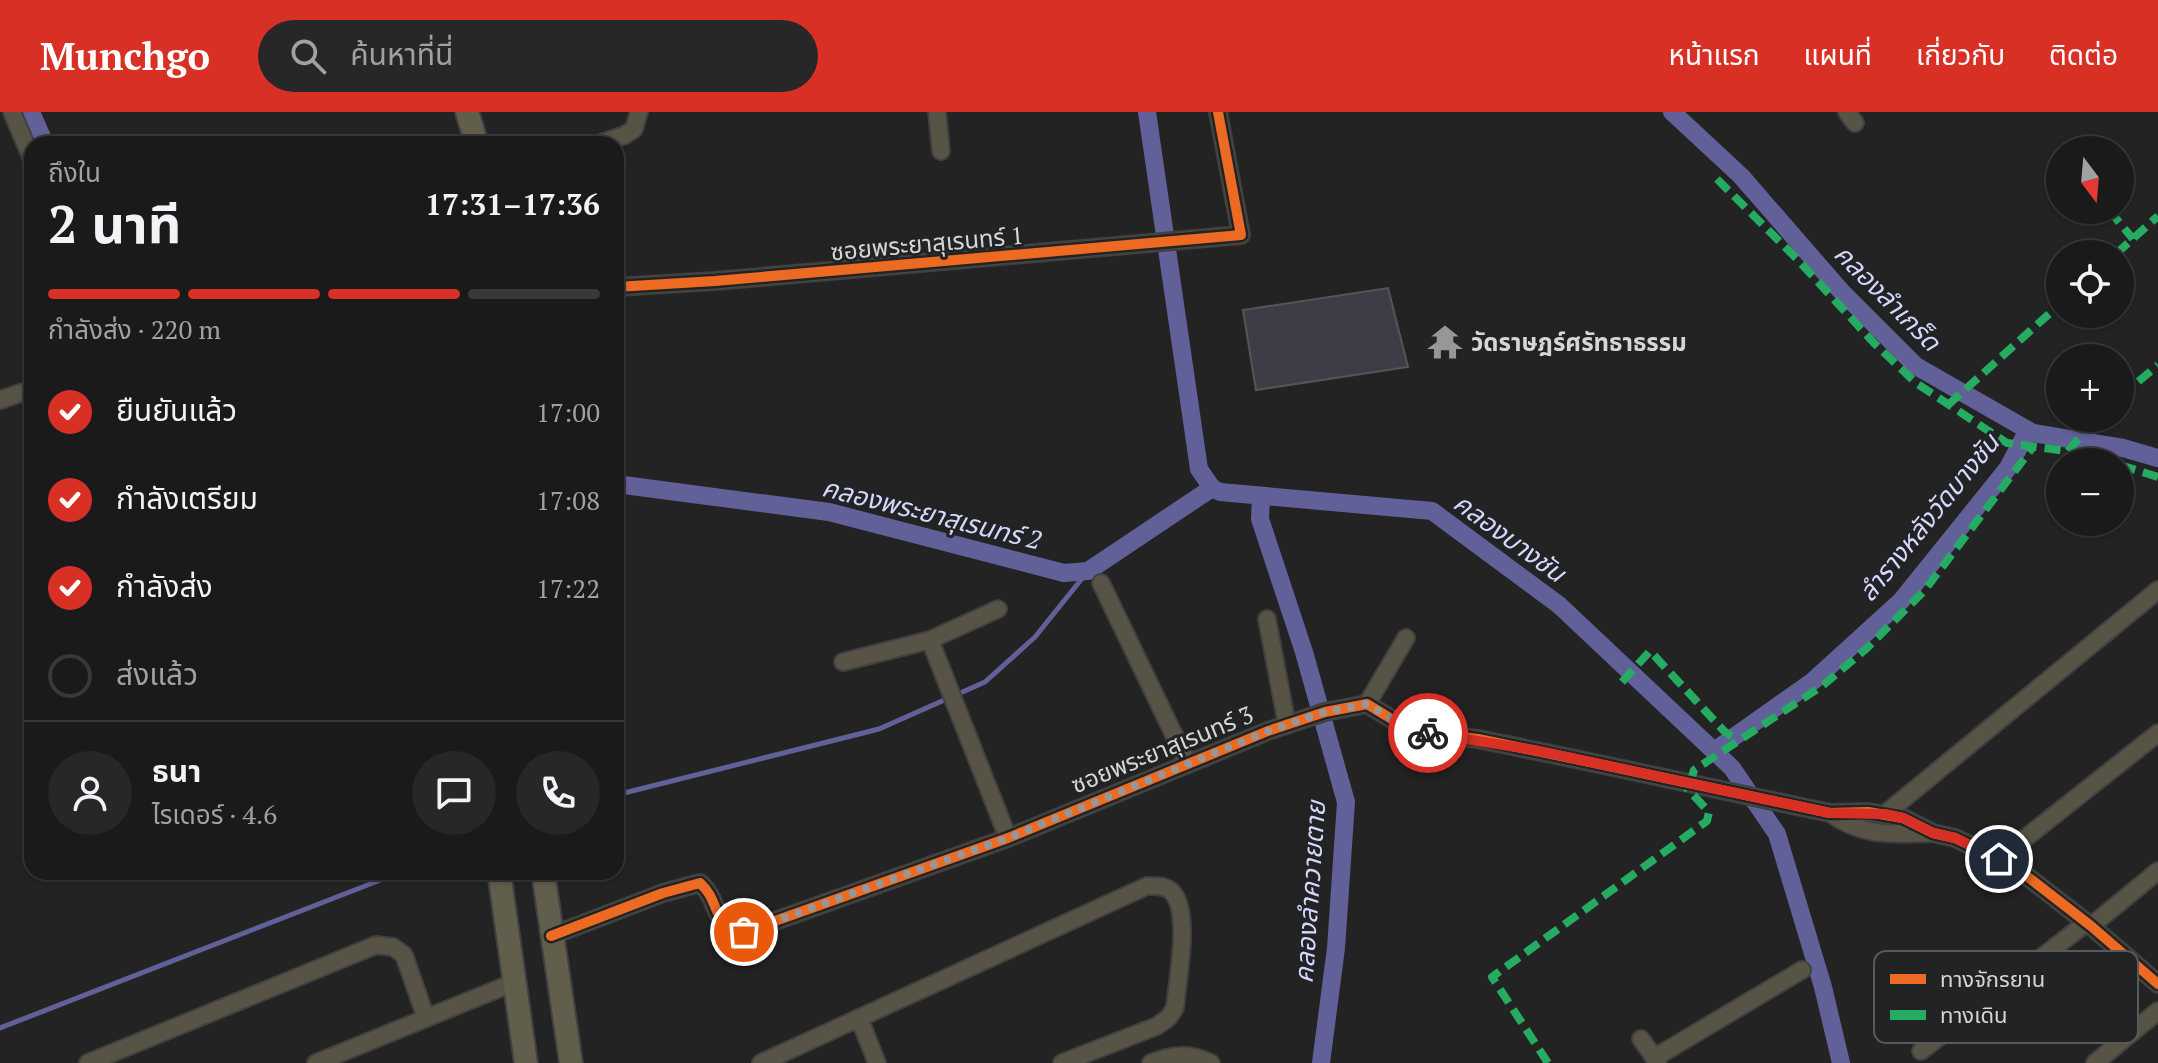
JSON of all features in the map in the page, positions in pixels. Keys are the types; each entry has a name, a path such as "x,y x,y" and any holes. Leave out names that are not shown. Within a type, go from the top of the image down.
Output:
{"street":[{"path":"12,112 24,140"},
{"path":"467,112 474,136"},
{"path":"622,136 634,129 639,112"},
{"path":"937,112 941,151"},
{"name":"ซอยพระยาสุเรนทร์ 1","path":"624,286 1241,235 1218,112"},
{"path":"0,400 24,392"},
{"path":"1101,583 1188,764"},
{"path":"1885,814 2158,590"},
{"path":"843,662 930,640 998,609"},
{"path":"1267,619 1292,723"},
{"path":"1406,638 1361,705 1403,726 1830,813 1885,814 1903,818 1999,859 2040,885 2119,951"},
{"path":"930,640 1008,838"},
{"name":"ซอยพระยาสุเรนทร์ 3","path":"551,936 663,893 700,883 708,891 717,915 727,927 744,932 1008,838 1292,723 1361,705"},
{"path":"1999,859 2158,733"},
{"path":"1830,813 1846,825 1867,831 1933,833"},
{"path":"2054,951 2158,871"},
{"path":"500,880 526,1063"},
{"path":"544,880 571,1063"},
{"path":"761,1063 1147,886 1161,886 1172,892 1180,906 1183,925 1175,1008 1157,1026 1062,1063"},
{"path":"88,1063 376,945 393,947 404,955 426,1018"},
{"path":"2138,967 2158,984"},
{"path":"1641,1039 1656,1061 1802,970"},
{"path":"316,1063 515,982"},
{"path":"2138,1028 2158,1011"},
{"path":"860,1020 877,1063"},
{"path":"1921,1051 1932,1043"},
{"path":"2095,1063 2119,1043"},
{"path":"1151,1063 1179,1055 1193,1055 1211,1063"}],"building":[{"path":"1388,288 1408,367 1256,390 1243,310"}],"waterway":[{"name":"คลองพระยาสุเรนทร์ 2","path":"31,112 42,136"},
{"name":"คลองบางชัน","path":"1147,112 1199,469 1212,488 1220,492 1432,511 1559,605 1732,768 1777,834 1823,987 1841,1063"},
{"name":"คลองลำเกร็ด","path":"1672,112 1741,176 1841,291 1916,366 2033,433 2123,448 2158,458"},
{"name":"ลำรางหลังวัดบางชัน","path":"1714,751 1813,681 1901,601 2008,468 2028,430"},
{"name":"คลองพระยาสุเรนทร์ 2","path":"624,485 829,512 1064,573 1088,571 1212,488"},
{"name":"คลองลำควายตาย","path":"1261,496 1260,519 1304,652 1346,802 1336,948 1321,1063"},
{"path":"624,793 879,729 985,682 1035,637 1088,571"},
{"path":"0,1028 380,880"}],"marked path":[{"path":"1717,179 1916,383 2007,443 2046,448"},
{"path":"2131,240 2158,216"},
{"path":"2121,224 2133,239"},
{"path":"1948,405 2046,317"},
{"path":"2134,385 2158,365"},
{"path":"2071,448 2084,432"},
{"path":"1690,783 1694,770 1822,686 1866,649 1924,591 2033,447"},
{"path":"2134,469 2158,477"},
{"path":"1622,682 1650,651 1724,731 1738,741"},
{"path":"1548,1063 1492,977 1707,821 1709,812 1683,784"}],"cycle path":[{"path":"624,287 1241,235 1218,112"},
{"path":"551,936 663,893 700,883 725,923 744,932 1008,838 1268,731 1325,712 1367,704 1403,726 1426,733 1478,739 1830,813 1868,812 1903,818 1933,833 1955,838 2015,867 2120,951"},
{"path":"2138,967 2158,984"}],"way so far":[{"path":"744,932 1008,838 1268,731 1325,712 1367,704 1403,726 1428,733"}],"place":[{"name":"วัดราษฎร์ศรัทธาธรรม","path":"1445,342"}],"route":[{"path":"1428,733 1534,750 1830,813 1885,814 1903,818 1933,833 1955,838 1999,859"}]}
